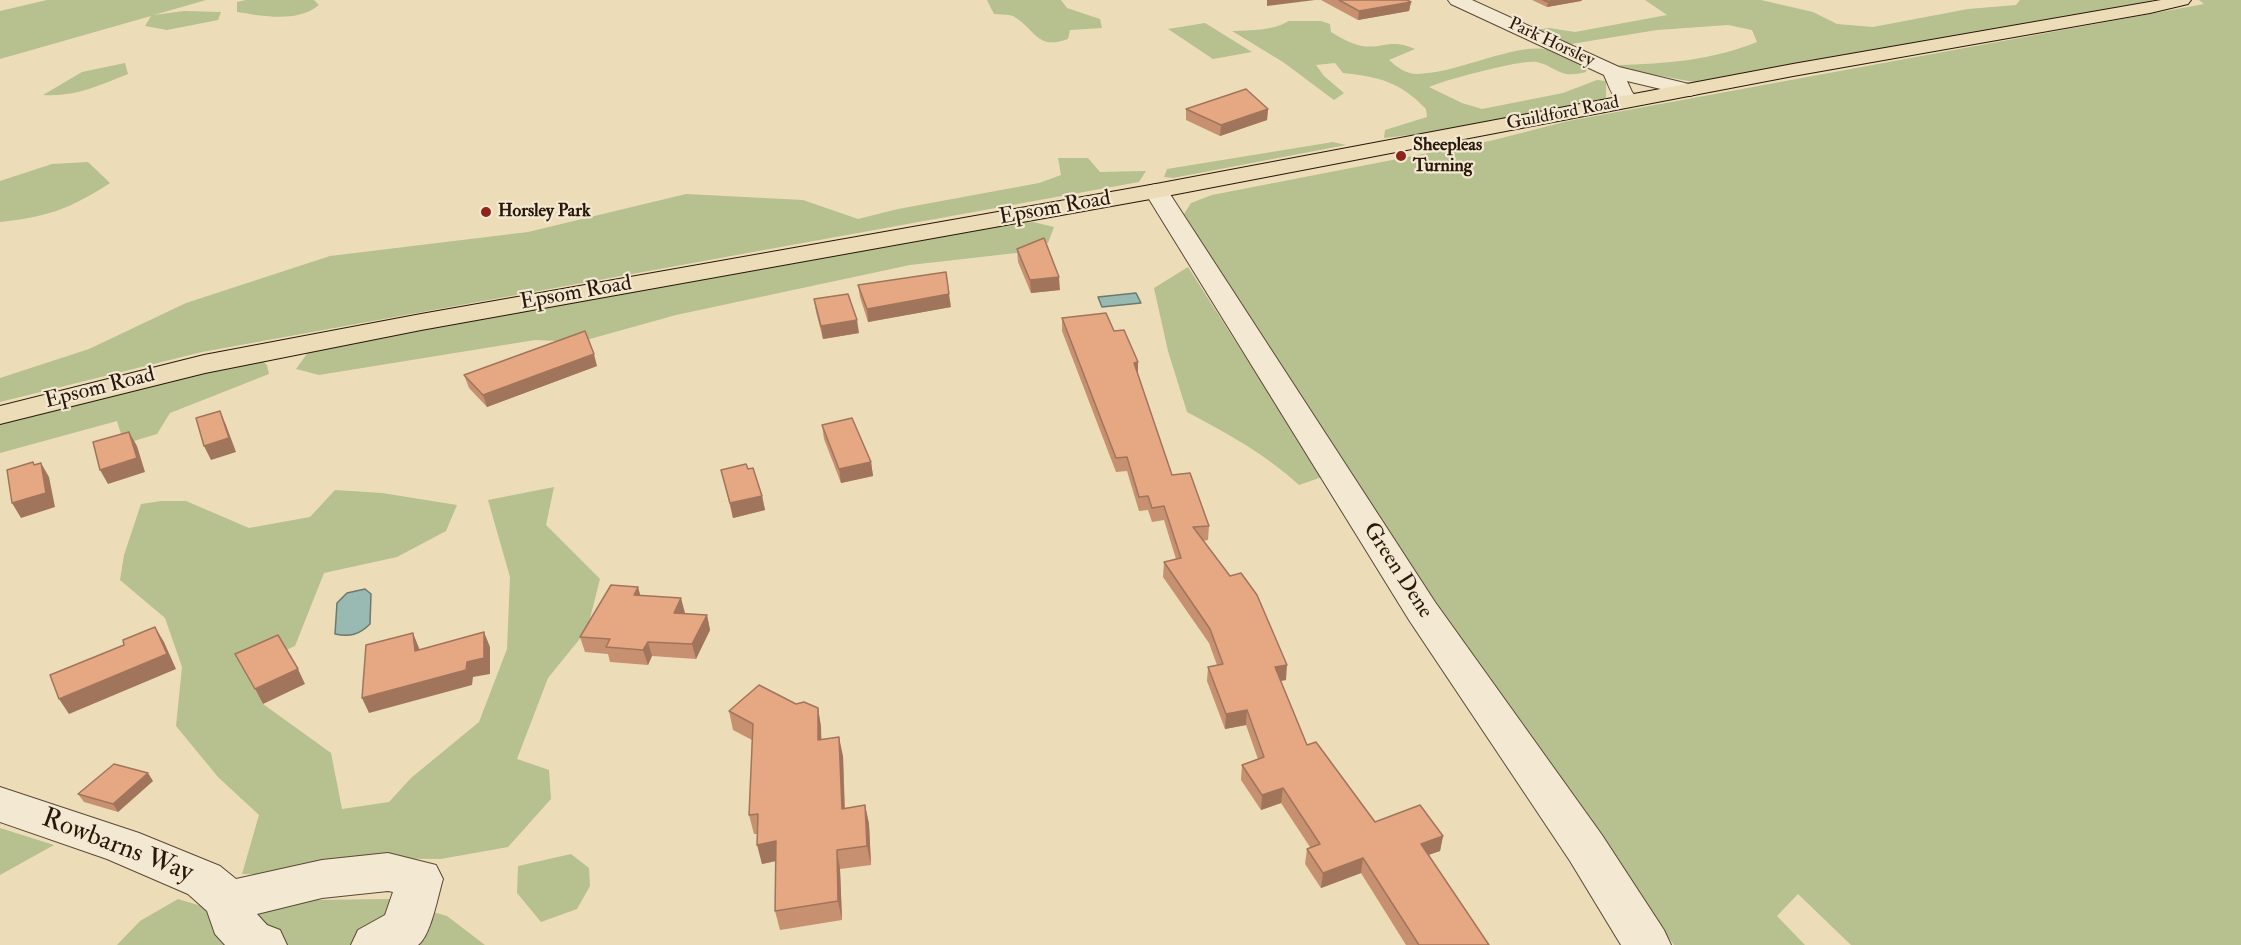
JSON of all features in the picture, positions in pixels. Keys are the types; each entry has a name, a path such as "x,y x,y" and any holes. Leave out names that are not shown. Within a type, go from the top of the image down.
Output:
{"main road":[{"name":"Guildford Road","path":"1156,191 1793,70 2138,10 2182,0"},
{"name":"Epsom Road","path":"0,415 98,389 226,360 421,322 1156,191"}],"street":[{"name":"Park Horsley","path":"1457,0 1612,71 1690,90"},
{"name":"Park Horsley","path":"1612,71 1623,95 1630,101"},
{"name":"Green Dene","path":"1156,191 1422,611 1586,848 1647,945"},
{"name":"Rowbarns Way","path":"0,804 123,846 204,880 228,901 232,919 251,941 264,945"},
{"path":"228,901 322,879 388,872 420,879 405,928 375,945"}],"green space":[{"path":"47,0 206,0 154,15 184,11 221,12 218,20 167,30 145,26 151,16 0,59 0,11"},
{"path":"314,0 319,5 301,14 280,17 237,12 237,2"},
{"path":"987,0 1061,0 1067,8 1100,19 1102,28 1070,30 1068,39 1049,42 1042,40 1013,16 994,14"},
{"path":"1645,0 1761,0 1813,12 1837,24 1873,27 1968,9 2016,5 2020,0 2152,0 2151,4 1707,83 1625,69 1618,65 1671,62 1723,53 1757,42 1752,30 1728,25 1657,30 1565,45 1536,30 1549,28 1575,32 1667,15"},
{"path":"2199,0 2241,0 2241,945 1851,945 1798,894 1777,916 1805,945 1674,945 1566,797 1462,645 1288,380 1184,214 1191,203 1212,195 1490,141 1568,121 2204,4"},
{"path":"1289,21 1321,21 1330,24 1331,32 1362,46 1399,44 1415,49 1389,60 1402,70 1413,74 1448,70 1499,55 1530,49 1556,52 1587,67 1586,72 1570,74 1544,64 1529,62 1483,71 1429,87 1462,103 1482,109 1563,93 1597,80 1606,81 1606,98 1598,103 1461,129 1384,138 1385,130 1427,117 1426,109 1389,82 1343,73 1335,63 1316,65 1324,76 1344,93 1334,100 1283,62 1232,31 1269,28"},
{"path":"1205,23 1252,52 1213,59 1168,29"},
{"path":"125,63 128,74 107,83 66,94 43,95 82,72"},
{"path":"1333,142 1346,145 1173,178 1164,177 1167,169"},
{"path":"1058,158 1088,158 1100,172 1146,171 1139,182 202,352 0,402 0,378 89,349 186,303 330,256 528,232 686,194 803,200 858,219 898,209 1039,183 1061,175"},
{"path":"88,162 110,183 58,210 0,222 0,181 52,164"},
{"path":"1033,222 1054,227 1048,243 1025,252 910,265 676,315 579,342 535,340 319,375 296,369 309,351 444,323 990,226"},
{"path":"1188,267 1322,477 1299,485 1259,454 1187,412 1168,351 1154,288"},
{"path":"260,359 267,365 269,374 170,413 157,434 124,444 117,421 0,453 0,419"},
{"path":"554,487 546,525 600,579 587,630 548,678 517,759 549,770 551,799 508,847 441,859 351,858 295,875 242,874 259,815 218,777 176,726 182,667 165,618 120,580 124,555 141,504 186,501 249,528 310,517 335,490 382,493 457,505 446,531 397,557 324,573 295,646 244,669 263,704 331,753 342,809 389,802 411,778 479,722 507,649 510,577 488,500"},
{"path":"0,828 54,845 0,875"},
{"path":"571,854 589,868 590,886 577,909 541,922 517,893 518,866"},
{"path":"178,899 208,908 310,900 389,899 447,916 485,945 117,945 140,921"}],"water":[{"path":"1136,293 1141,303 1102,307 1098,297"},
{"path":"365,589 371,594 370,624 354,634 335,634 337,603 347,593"}],"building":[{"path":"1339,0 1407,0 1411,2 1359,11"},
{"path":"1246,89 1268,109 1221,125 1186,109"},
{"path":"1044,238 1059,277 1030,280 1017,249"},
{"path":"946,272 949,294 867,309 858,285"},
{"path":"848,294 857,320 821,326 814,299"},
{"path":"1106,313 1114,331 1124,330 1138,362 1134,363 1172,475 1190,473 1209,526 1193,527 1230,576 1241,573 1257,595 1287,665 1275,667 1307,745 1316,742 1375,822 1420,805 1443,836 1421,844 1489,945 1419,945 1363,858 1323,873 1307,849 1320,844 1283,788 1262,795 1242,765 1264,757 1247,710 1226,714 1208,667 1223,664 1210,629 1164,562 1181,558 1164,506 1152,508 1148,496 1139,497 1127,457 1116,458 1062,318"},
{"path":"585,331 594,354 483,395 464,375"},
{"path":"220,411 229,438 204,446 196,418"},
{"path":"852,418 871,462 839,469 822,425"},
{"path":"129,432 137,458 100,470 93,442"},
{"path":"33,462 34,465 41,463 46,493 12,503 7,470"},
{"path":"746,464 748,469 753,468 762,496 730,503 721,470"},
{"path":"611,585 638,587 634,595 681,598 674,613 707,615 692,644 648,642 643,650 606,647 610,639 580,637"},
{"path":"155,627 167,654 59,699 50,675 124,645 123,640"},
{"path":"484,632 484,658 467,662 466,670 362,698 366,645 413,633 415,651"},
{"path":"278,635 298,669 255,689 235,654"},
{"path":"759,685 796,704 804,702 818,708 818,740 839,737 842,809 865,805 867,846 837,850 838,901 775,911 776,841 757,845 758,814 749,815 753,724 729,711"},
{"path":"114,764 148,773 113,804 78,794"}],"place":[{"name":"Sheepleas Turning","path":"1401,156"},
{"name":"Horsley Park","path":"486,212"}]}
